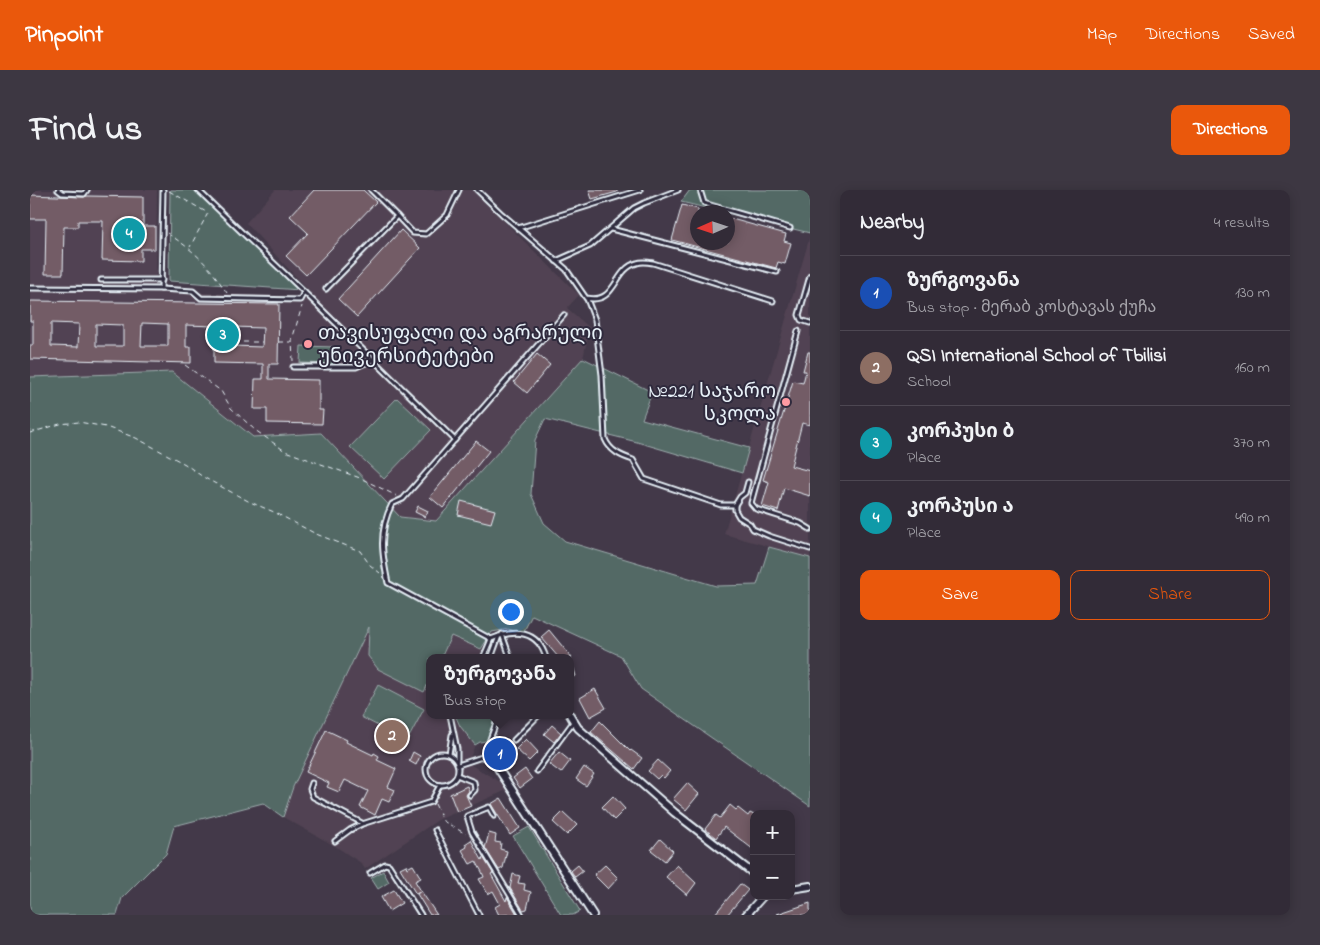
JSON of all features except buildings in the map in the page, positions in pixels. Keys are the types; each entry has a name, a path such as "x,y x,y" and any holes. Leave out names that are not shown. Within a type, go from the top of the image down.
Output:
{"street":[{"path":"573,719 578,728 675,813 750,871"},
{"path":"490,757 593,915"},
{"path":"795,888 810,886"},
{"path":"746,915 759,900"}],"lane":[{"path":"58,190 62,193 84,194 87,190"},
{"path":"161,289 163,190"},
{"path":"198,190 455,440"},
{"path":"371,190 414,232 426,234 447,215 459,190"},
{"path":"477,190 517,228 566,269 586,298 595,320 602,375 605,439 608,446 624,457 633,460 644,479 721,505 735,506"},
{"path":"517,228 640,190"},
{"path":"556,261 590,246 634,208 644,202 678,190"},
{"path":"700,190 704,203 790,228"},
{"path":"326,289 397,216"},
{"path":"611,228 777,272"},
{"path":"586,298 596,300 604,298 628,268 636,263 645,262 773,300"},
{"path":"810,276 799,315 801,320 810,323"},
{"path":"101,280 162,280"},
{"path":"150,280 150,289"},
{"path":"30,288 161,289 193,291 201,298 230,299 300,300 304,292"},
{"path":"491,639 388,583 381,553 385,518 392,504 403,499 564,315"},
{"path":"798,330 751,506 800,523 810,529"},
{"path":"293,367 356,367 373,360"},
{"path":"748,482 745,493 740,497 735,506 739,517 750,524 753,529 810,549"},
{"path":"485,654 491,639 510,632 530,635 544,650 545,654"},
{"path":"501,635 509,654"},
{"path":"493,654 501,635"},
{"path":"450,719 457,749 457,763 457,775 452,782 440,786 435,784 426,772 427,762 439,753 449,754 457,763"},
{"path":"457,763 490,757 489,742 498,719"},
{"path":"514,740 535,719"},
{"path":"537,771 571,719"},
{"path":"449,754 452,732"},
{"path":"457,775 474,782 475,790 470,795"},
{"path":"312,783 310,789 313,797 362,824"},
{"path":"336,841 350,830 362,824 432,802 440,786"},
{"path":"494,816 489,807 468,816 472,832 522,915"},
{"path":"435,830 479,915"},
{"path":"370,873 384,864 389,865 421,915"}],"path":[{"path":"168,190 208,212 190,248"},
{"path":"162,230 190,248 212,270 230,299"},
{"path":"293,367 292,342 304,292"},
{"path":"243,342 262,342"},
{"path":"278,342 292,342"},
{"path":"185,365 221,391 231,408 255,430 285,451 360,478 384,488 403,499"},
{"path":"30,433 60,424 78,422 106,427 136,438 250,502 316,534 360,551 370,565 388,583"},
{"path":"432,802 437,805 444,821 469,836 476,838"}],"shaded area":[{"name":"თავისუფალი და აგრარული უნივერსიტეტები","path":"30,190 157,190 156,291 306,297 310,292 246,223 275,190 472,190 579,295 567,308 590,328 583,358 436,521 400,518 321,433 253,437 172,372 30,377"},
{"name":"№221 საჯარო სკოლა","path":"810,236 810,558 724,534"},
{"path":"369,627 451,636 491,653 426,654 426,719 457,719 475,745 469,760 471,765 502,783 507,790 438,820 365,869 361,863 335,846 283,817 293,787"}],"green space":[{"path":"170,190 194,190 300,290 169,281"},
{"path":"690,190 810,190 810,233 735,215 735,205 693,205 681,202"},
{"path":"301,346 335,347 335,364 300,363"},
{"path":"583,358 652,392 642,419 749,448 742,473 637,442 545,419 535,440 531,494 544,523 565,541 716,586 757,585 769,547 810,558 810,806 641,689 621,656 532,615 523,633 508,629 492,632 481,649 451,636 443,654 426,654 426,688 424,692 378,669 368,656 369,627 293,787 283,817 263,803 174,826 166,854 122,898 117,915 30,915 30,377 172,372 253,437 321,433 400,517 436,521"},
{"path":"397,398 431,430 384,479 350,447"},
{"path":"378,685 424,709 407,741 361,717"},
{"path":"457,719 496,719 486,741 475,745"},
{"path":"529,827 580,911 573,915 561,915 513,836"},
{"path":"383,871 389,882 378,889 371,878"}],"place":[{"name":"კორპუსი ა","path":"129,234"},
{"name":"კორპუსი ბ","path":"223,335"},
{"name":"თავისუფალი და აგრარული უნივერსიტეტები","path":"308,344"},
{"name":"№221 საჯარო სკოლა","path":"786,402"},
{"name":"QSI International School of Tbilisi","path":"392,736"},
{"name":"ზურგოვანა","path":"500,754"}]}
